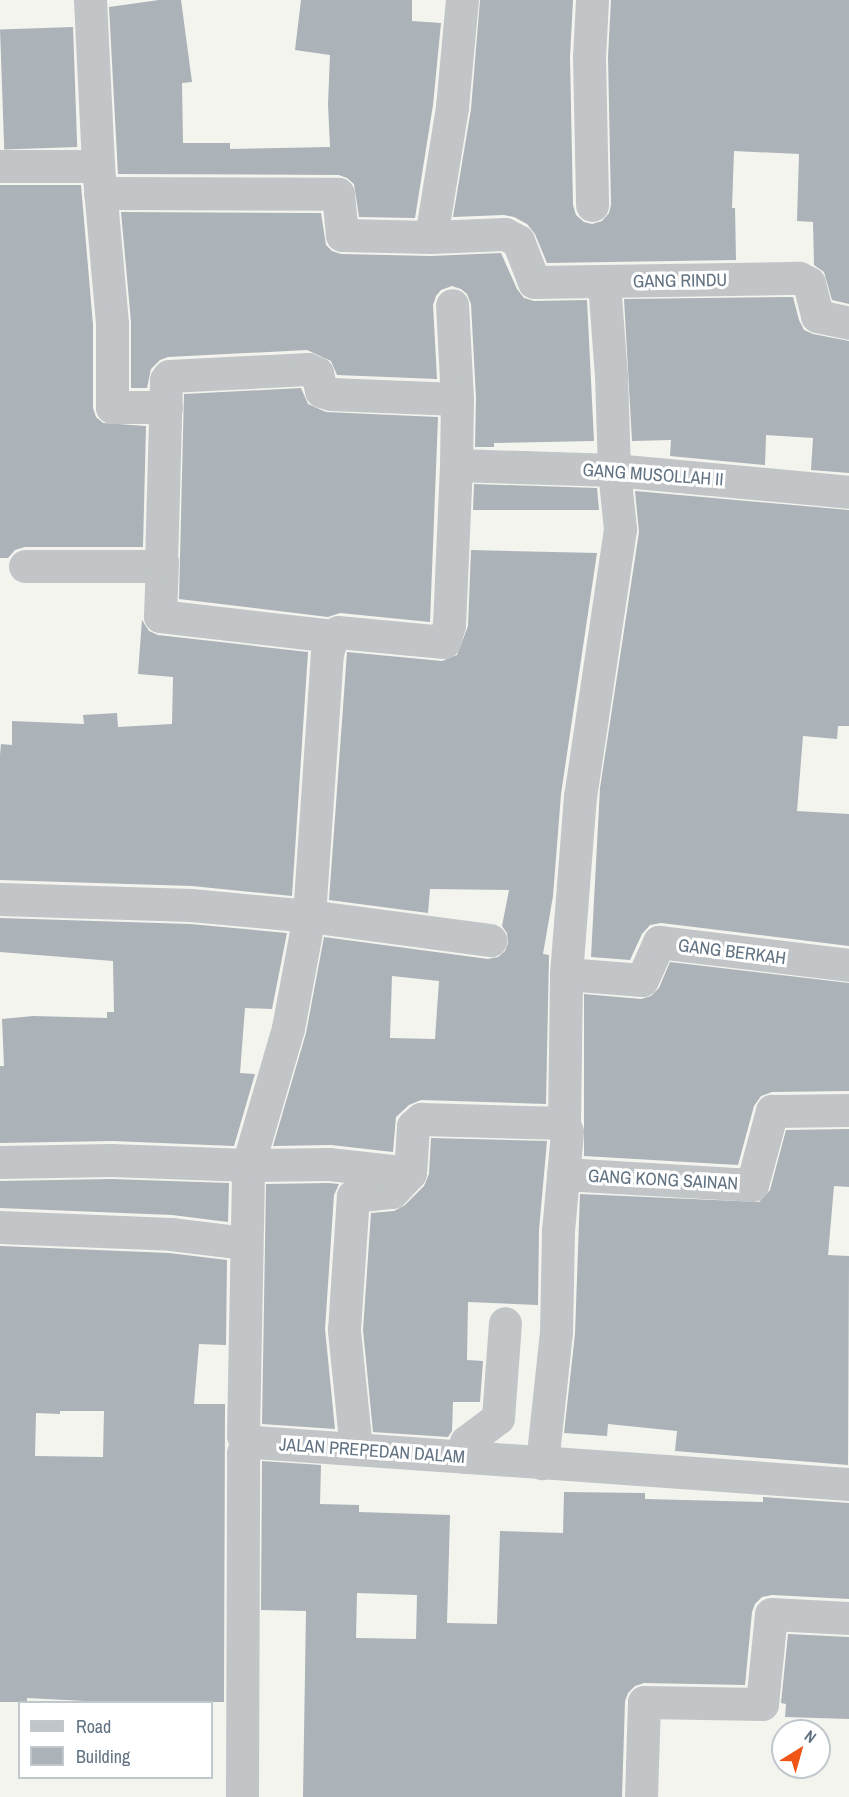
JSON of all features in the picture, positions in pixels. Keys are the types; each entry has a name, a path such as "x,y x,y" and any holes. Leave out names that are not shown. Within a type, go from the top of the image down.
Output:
{"street":[{"path":"90,0 99,180 112,324 112,407 166,407"},
{"path":"0,166 99,180 338,194 342,235 431,237 452,107 462,0"},
{"path":"592,0 589,57 592,205"},
{"name":"GANG RINDU","path":"431,237 498,233 512,236 518,241 534,282 799,278 809,283 817,316 849,323"},
{"path":"542,1463 556,1332 558,1230 567,1132 564,1123 566,974 580,797 620,529 614,470 604,282"},
{"path":"242,1797 243,1453 246,1445 243,1435 248,1166 288,1028 309,916 327,653 333,636 338,632 444,642 449,626 457,399 452,305"},
{"path":"333,636 160,616 166,380 172,375 308,369 317,373 321,391 331,394 457,399"},
{"name":"GANG MUSOLLAH II","path":"456,465 614,470 849,492"},
{"path":"25,566 155,566 162,561"},
{"path":"0,899 191,905 309,916 490,940"},
{"name":"GANG BERKAH","path":"566,974 642,980 659,942 733,953 849,964"},
{"name":"GANG KONG SAINAN","path":"563,1174 752,1185 772,1111 849,1110"},
{"path":"356,1449 344,1330 353,1196 392,1192 410,1173 413,1126 421,1119 564,1123"},
{"path":"0,1162 111,1160 248,1166 329,1164 410,1173"},
{"path":"0,1227 171,1234 245,1243"},
{"path":"465,1457 466,1442 498,1418 505,1323"},
{"name":"JALAN PREPEDAN DALAM","path":"246,1445 255,1442 849,1485"},
{"path":"641,1797 644,1702 762,1704 771,1614 849,1618"}],"building":[{"path":"159,0 181,0 192,82 182,83 183,143 230,143 230,149 330,147 328,104 330,55 295,50 301,0 412,0 412,21 441,23 433,105 415,218 359,217 354,184 339,175 118,174 109,7"},
{"path":"480,0 573,0 570,57 573,205 576,215 584,222 592,224 602,221 609,213 611,205 608,57 611,0 849,0 849,304 832,300 824,272 814,265 813,222 797,221 799,154 734,151 732,208 735,208 736,260 547,263 535,234 527,224 514,217 504,215 453,217 471,109"},
{"path":"73,27 77,147 4,149 0,30"},
{"path":"0,185 81,185 93,325 93,408 96,417 103,423 146,426 143,547 25,547 15,550 8,558 0,558"},
{"path":"121,212 321,213 326,245 332,251 341,254 431,256 501,253 517,289 524,298 534,301 587,300 594,441 494,443 494,447 475,447 476,398 471,304 467,294 452,286 441,290 433,305 437,379 337,375 331,361 307,350 168,357 160,360 151,369 147,388 131,388 131,322"},
{"path":"793,297 804,330 849,341 849,473 811,470 813,438 766,435 765,465 670,456 671,440 632,441 624,299"},
{"path":"301,388 308,404 326,412 438,417 430,622 340,613 328,617 179,599 184,394"},
{"path":"474,484 597,488 599,510 473,510"},
{"path":"635,491 849,510 849,726 838,726 837,739 803,736 797,811 849,814 849,946 661,923 650,925 642,934 630,960 591,957 600,788 639,532"},
{"path":"471,550 597,553 561,794 553,896 543,954 549,955 546,1104 421,1100 409,1105 396,1117 393,1152 331,1145 273,1146 306,1033 324,937 488,959 498,957 505,951 508,943 507,933 502,926 509,890 430,889 428,913 329,900 347,652 442,661 457,655 468,626","holes":["392,976 439,981 435,1039 390,1038"]},
{"path":"142,620 149,631 158,635 308,652 292,896 192,886 0,880 0,755 1,744 12,745 12,721 84,724 83,715 117,713 118,727 172,724 173,677 138,674"},
{"path":"0,918 190,924 287,933 272,1009 245,1008 240,1073 255,1074 234,1146 112,1141 0,1143 0,1066 4,1066 2,1019 33,1016 107,1018 107,1012 114,1012 113,961 0,952"},
{"path":"670,962 849,983 849,1091 772,1092 761,1096 754,1106 738,1165 584,1156 584,994 641,999 651,996 659,988"},
{"path":"849,1129 849,1187 834,1186 828,1255 849,1256 848,1465 675,1451 677,1431 608,1424 607,1436 564,1433 575,1334 580,1194 759,1202 770,1190 786,1130"},
{"path":"431,1138 547,1141 539,1230 538,1305 468,1302 467,1360 483,1361 480,1402 453,1402 452,1431 448,1437 373,1432 363,1330 371,1213 394,1211 405,1205 424,1186 429,1174"},
{"path":"111,1179 229,1183 228,1222 172,1215 0,1208 0,1181"},
{"path":"266,1184 339,1184 334,1195 325,1329 335,1429 262,1424"},
{"path":"0,1246 169,1253 227,1260 226,1345 199,1344 194,1404 225,1404 224,1702 85,1701 27,1698 27,1701 0,1702","holes":["104,1411 103,1457 35,1456 36,1413"]},
{"path":"262,1461 321,1465 320,1504 359,1505 359,1512 450,1515 447,1623 497,1624 500,1531 563,1533 564,1492 645,1493 645,1499 763,1502 763,1497 849,1503 849,1599 772,1595 762,1597 755,1604 752,1612 745,1685 644,1683 635,1686 628,1693 625,1701 622,1797 303,1797 306,1611 261,1610","holes":["357,1593 417,1595 416,1639 356,1638"]},
{"path":"788,1634 849,1637 849,1719 785,1717 786,1704 781,1703"}]}
